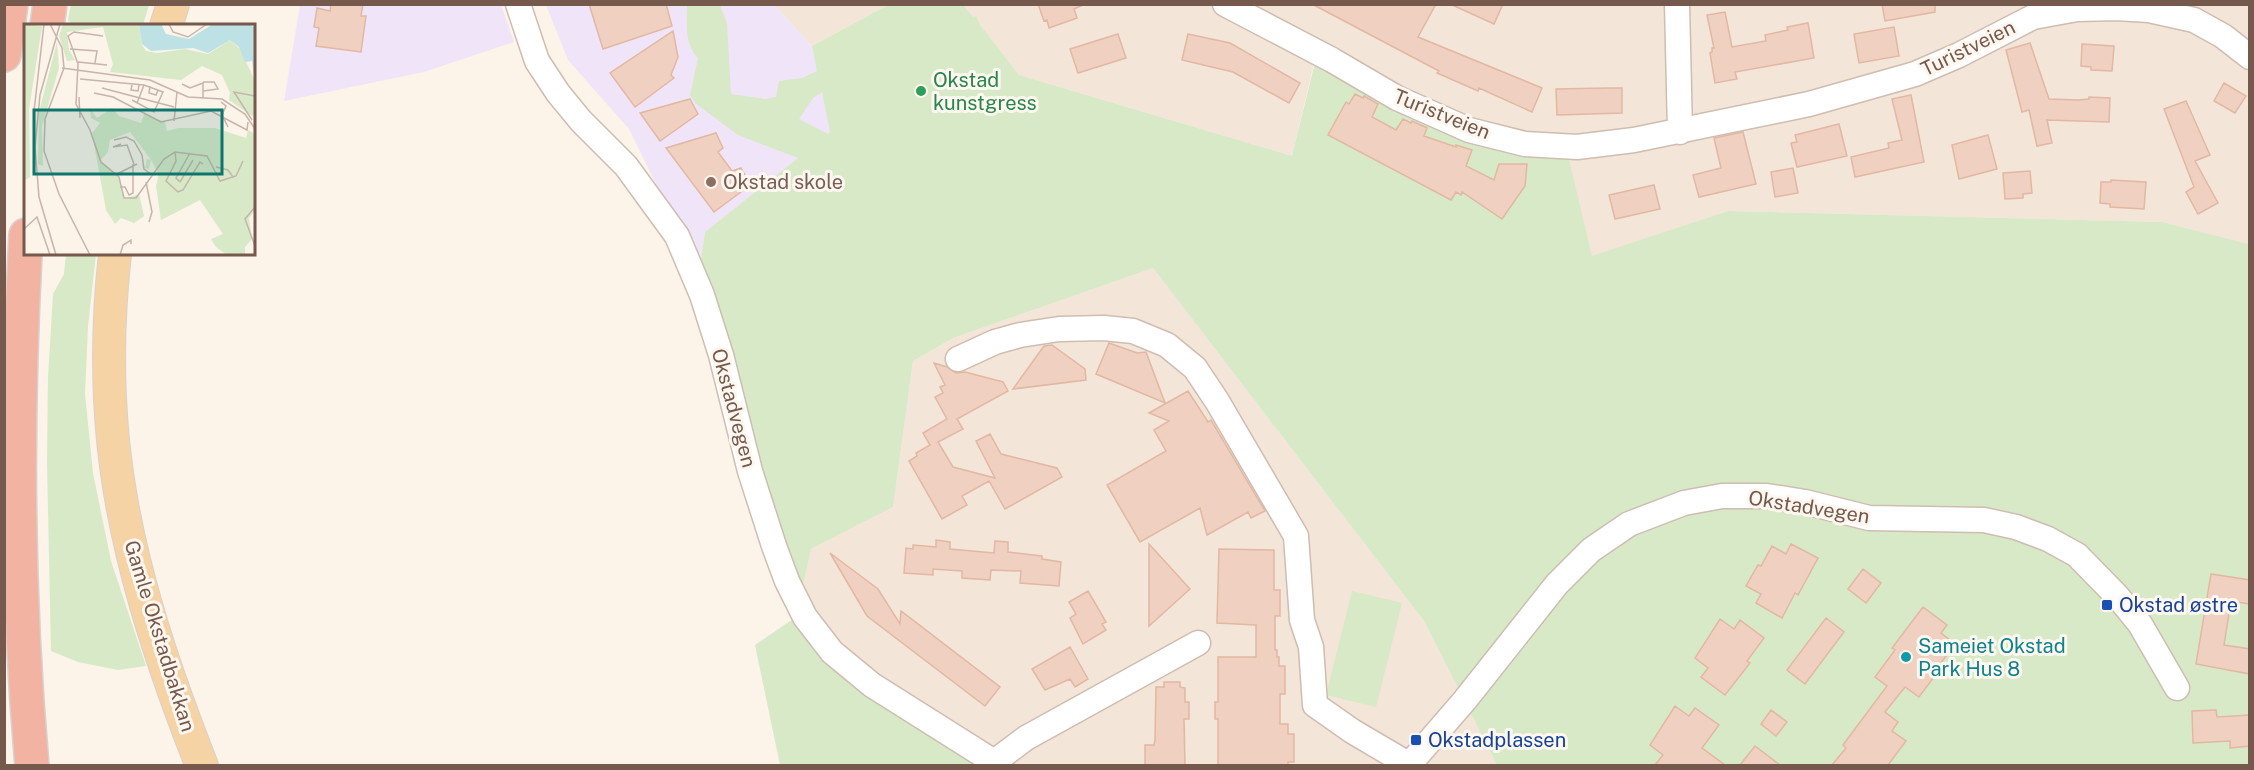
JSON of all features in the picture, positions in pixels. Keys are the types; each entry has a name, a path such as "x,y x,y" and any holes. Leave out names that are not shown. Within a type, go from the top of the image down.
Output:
{"highway":[{"path":"47,24 50,4"},
{"path":"4,54 10,8"},
{"path":"25,255 19,385 18,525 22,626 32,765"}],"main road":[{"path":"167,24 173,4"},
{"name":"Gamle Okstadbakkan","path":"115,255 109,343 113,440 119,487 141,588 189,734 202,765"}],"street":[{"name":"Okstadvegen","path":"518,4 537,61 558,93 581,121 627,166 677,236 702,295 721,355 750,471 774,546 787,581 805,617 832,652 872,685 995,764"},
{"name":"Turistveien","path":"1225,4 1332,60 1397,98 1469,130 1525,144 1577,147 1680,132 1809,104 1915,74 1959,55 2033,17 2058,11 2116,8 2167,13 2194,20 2223,36 2250,57"},
{"path":"1677,4 1680,132"},
{"path":"958,359 995,342 1020,335 1059,328 1104,328 1133,331 1167,345 1195,368 1217,401 1296,536 1302,620 1311,647 1315,705 1408,765"},
{"name":"Okstadvegen","path":"1408,765 1465,700 1557,584 1591,550 1629,524 1684,503 1722,496 1767,496 1805,502 1869,518 1984,520 2016,527 2048,539 2077,555 2118,597 2140,624 2177,688"},
{"path":"995,764 1026,738 1198,643"}],"shaded area":[{"path":"300,5 501,5 514,42 424,72 284,101"},
{"name":"Okstad skole","path":"546,5 774,5 812,46 831,132 705,232 699,272 629,129 568,60"},
{"path":"774,5 888,5 812,46"},
{"path":"963,5 2249,5 2249,244 2162,222 1728,211 1592,257 1567,150 1423,103 1318,46 1292,156 1019,75"},
{"path":"1153,268 1424,621 1497,765 995,765 796,617 811,549 893,507 913,361 953,338"}],"green space":[{"path":"71,4 149,4 143,24 71,24 68,20"},
{"path":"687,5 720,5 727,23 731,94 765,99 776,97 779,81 802,78 817,71 812,46 888,5 963,5 973,17 976,16 980,25 1019,75 1292,156 1319,46 1423,103 1567,150 1592,256 1728,211 2162,222 2249,244 2249,765 1497,765 1424,621 1153,268 953,338 913,361 893,507 811,549 796,617 699,272 705,232 798,158 738,135 695,103 690,95 698,58 688,40","holes":["822,92 830,132 828,134 799,119 813,98"]},
{"path":"66,255 96,255 88,326 85,394 93,473 111,561 146,666 118,670 78,662 51,651 47,462 48,378 53,294 64,274"},
{"path":"1352,591 1402,603 1376,707 1326,695"},
{"path":"796,617 995,765 780,765 755,645"}],"building":[{"path":"331,4 363,4 361,16 366,16 361,52 316,46 319,28 314,27 317,8 330,11"},
{"path":"589,4 666,4 672,26 603,49"},
{"path":"1038,4 1083,5 1074,9 1077,18 1049,28"},
{"path":"1312,4 1436,4 1418,37 1542,88 1532,112 1479,88 1478,91 1437,73 1439,71"},
{"path":"1450,4 1503,4 1494,24"},
{"path":"1882,4 1935,4 1935,12 1885,21"},
{"path":"1725,12 1732,47 1766,41 1765,35 1808,23 1814,58 1735,72 1737,79 1715,83 1710,53 1714,48 1707,15"},
{"path":"1894,27 1899,56 1859,63 1854,34"},
{"path":"673,31 678,57 671,75 674,78 635,107 610,73"},
{"path":"1118,34 1126,58 1078,73 1070,49"},
{"path":"1188,34 1230,43 1300,83 1289,103 1233,72 1182,60"},
{"path":"2030,43 2049,99 2110,98 2109,122 2047,120 2052,143 2037,146 2029,110 2022,112 2006,50"},
{"path":"2082,44 2114,46 2112,71 2091,70 2091,67 2081,66"},
{"path":"2224,83 2246,96 2235,113 2214,101"},
{"path":"1622,88 1622,113 1557,115 1556,89"},
{"path":"1355,94 1378,104 1372,117 1396,130 1403,119 1411,123 1412,121 1427,128 1424,136 1472,150 1466,166 1494,180 1499,164 1527,164 1525,186 1502,219 1462,192 1461,195 1456,192 1451,200 1328,135 1346,102 1349,104"},
{"path":"1911,95 1924,162 1855,177 1851,157 1889,148 1888,143 1902,140 1892,99"},
{"path":"690,99 698,114 660,141 640,113"},
{"path":"2186,101 2210,155 2195,161 2218,203 2198,214 2186,192 2194,187 2164,109"},
{"path":"1839,124 1847,156 1797,167 1791,143 1797,142 1795,135"},
{"path":"1743,132 1756,184 1699,197 1693,175 1721,168 1714,138"},
{"path":"716,133 723,148 718,152 732,171 741,168 749,182 743,187 745,189 714,212 666,148"},
{"path":"1988,135 1997,169 1959,179 1952,145"},
{"path":"1793,168 1798,193 1775,197 1771,172"},
{"path":"2030,171 2032,193 2023,194 2023,198 2005,199 2003,173"},
{"path":"2111,180 2146,182 2144,209 2110,207 2110,204 2100,203 2101,182 2111,182"},
{"path":"1654,185 1660,209 1615,219 1609,195"},
{"path":"1109,343 1137,353 1146,352 1165,403 1096,374"},
{"path":"1052,345 1085,369 1086,380 1013,389 1044,346"},
{"path":"934,363 956,373 965,372 1003,382 1008,391 957,419 963,429 938,442 953,467 995,478 976,441 990,434 1001,454 1057,468 1062,477 1005,509 989,481 962,496 967,505 942,519 909,461 917,456 916,453 930,445 923,433 947,419 935,397 943,393 940,387 945,385"},
{"path":"1188,391 1208,422 1211,420 1265,511 1251,518 1248,512 1207,535 1200,508 1140,542 1107,485 1166,451 1154,430 1169,421 1149,413"},
{"path":"936,540 950,542 950,549 994,553 995,541 1008,542 1008,552 1042,556 1042,559 1061,562 1059,586 1020,583 1021,571 991,570 990,580 962,578 962,571 933,569 933,575 904,573 906,548 913,549 913,545 936,547"},
{"path":"1149,544 1190,589 1149,626"},
{"path":"1791,544 1818,558 1798,595 1795,593 1782,618 1756,603 1761,594 1746,586 1772,546 1786,554"},
{"path":"1219,549 1274,550 1274,590 1280,590 1280,616 1275,616 1275,650 1279,657 1279,666 1285,666 1285,694 1280,694 1280,724 1288,724 1288,734 1294,734 1294,762 1288,762 1288,765 1218,765 1218,719 1215,719 1215,702 1218,702 1218,657 1256,657 1256,625 1217,623"},
{"path":"830,553 878,589 900,624 901,611 1000,687 985,706 867,616"},
{"path":"1863,569 1881,583 1866,603 1848,589"},
{"path":"2211,574 2250,580 2250,604 2231,601 2224,645 2250,649 2250,674 2196,664"},
{"path":"1088,591 1106,622 1102,624 1106,630 1083,644 1070,618 1076,614 1069,602"},
{"path":"1923,607 1947,625 1941,633 1955,644 1919,697 1905,687 1885,712 1898,722 1892,731 1906,741 1888,765 1832,765 1846,748 1843,745 1887,686 1875,677 1895,650 1892,648"},
{"path":"1826,618 1844,632 1805,684 1787,670"},
{"path":"1720,619 1734,629 1740,620 1764,638 1747,661 1750,663 1725,695 1701,677 1708,668 1695,658"},
{"path":"1070,647 1088,679 1075,687 1070,679 1045,690 1032,669"},
{"path":"1164,682 1180,682 1180,687 1185,688 1185,702 1189,702 1189,719 1184,719 1185,765 1145,765 1145,745 1154,745 1155,740 1156,687 1164,687"},
{"path":"1675,706 1689,716 1695,708 1719,725 1702,748 1725,765 1655,765 1663,755 1650,745"},
{"path":"1771,710 1787,722 1776,736 1761,724"},
{"path":"2216,710 2217,717 2250,715 2250,746 2230,748 2230,741 2193,743 2192,711"},
{"path":"1755,746 1780,765 1740,765"}],"place":[{"name":"Okstad kunstgress","path":"921,91"},
{"name":"Okstad skole","path":"711,182"},
{"name":"Okstad østre","path":"2107,605"},
{"name":"Sameiet Okstad Park Hus 8","path":"1906,657"},
{"name":"Okstadplassen","path":"1416,740"}]}
